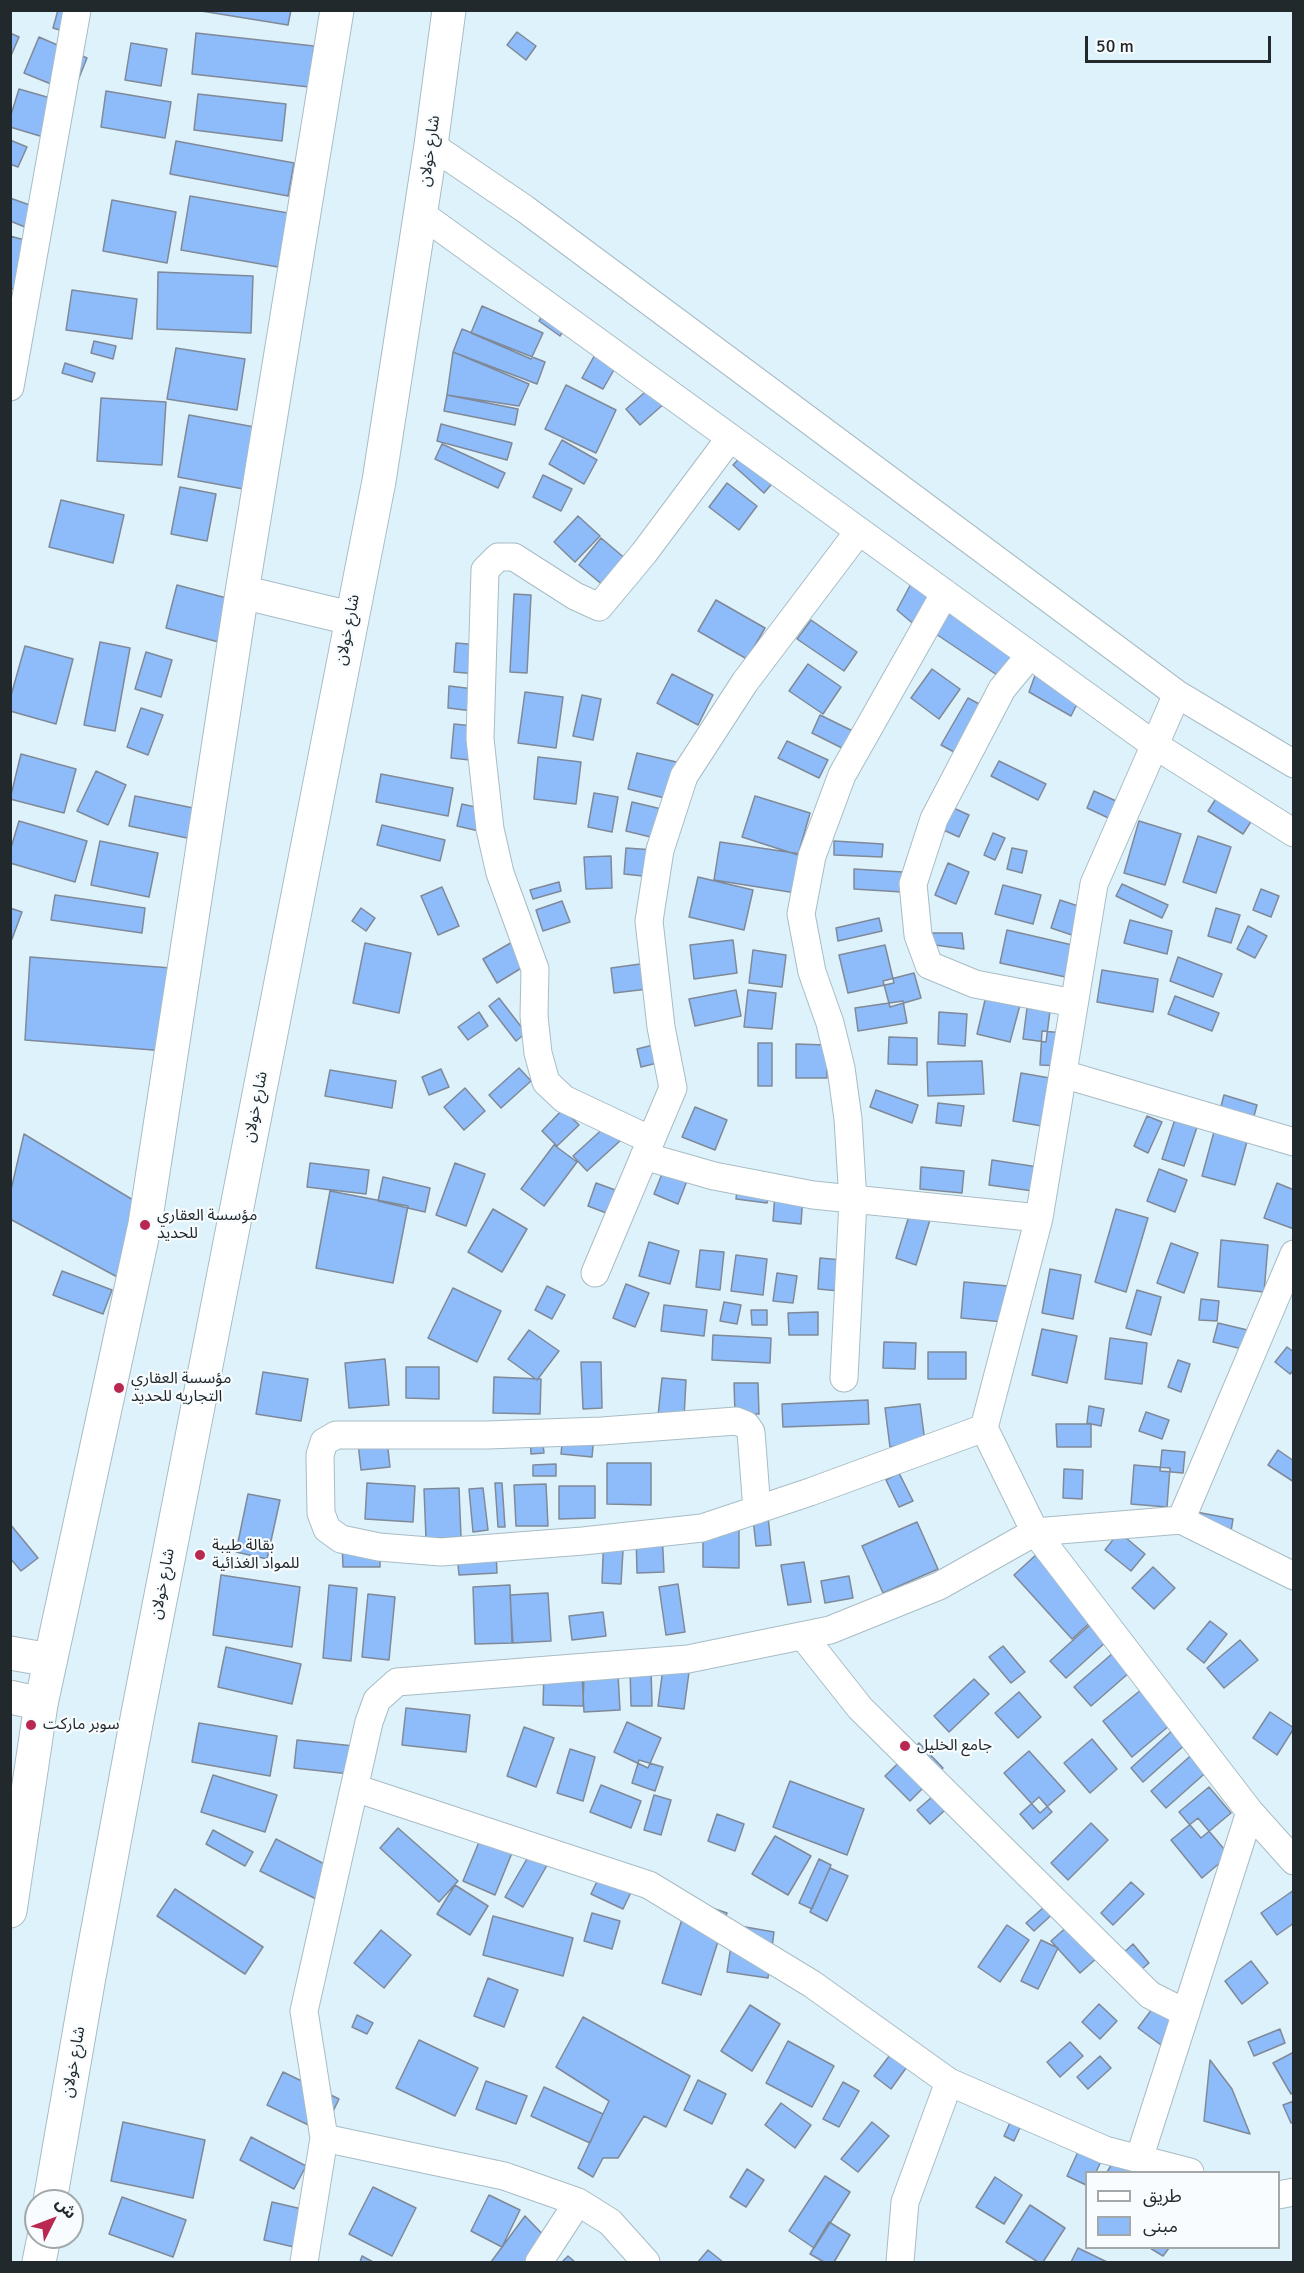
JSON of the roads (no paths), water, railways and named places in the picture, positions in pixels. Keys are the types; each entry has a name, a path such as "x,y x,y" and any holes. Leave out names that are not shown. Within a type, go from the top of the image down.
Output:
{"main road":[{"path":"10,1911 26,1700 50,1660 146,1224 242,592 337,10"},
{"name":"شارع خولان","path":"52,2189 136,1725 350,618 379,481 431,145 449,10"},
{"path":"242,592 350,618"},
{"path":"10,1653 50,1660"}],"street":[{"path":"10,387 76,10"},
{"path":"431,145 525,209 1177,694 1293,764"},
{"path":"420,213 1153,744 1293,833"},
{"path":"730,438 644,553 599,607 575,596 514,557 498,557 485,570 480,739 490,829 500,873 535,969 534,1016 538,1053 546,1082 564,1099 648,1148 714,1176 813,1195 1039,1218"},
{"path":"595,1273 673,1088 661,1027 650,921 660,850 684,776 745,682 859,531"},
{"path":"844,1378 853,1200 848,1119 841,1068 830,1023 812,972 801,914 812,856 842,775 945,593"},
{"path":"1030,655 1002,689 934,819 913,884 918,935 929,965 975,984 1074,1003"},
{"path":"1177,694 1153,744 1094,884 1039,1218 984,1428 1035,1532 1250,1812 1293,1861"},
{"path":"1063,1074 1293,1142"},
{"path":"1181,1520 1293,1254"},
{"path":"757,1510 752,1431 746,1425 736,1421 602,1431 487,1435 336,1435 324,1442 320,1455 321,1513 327,1529 341,1539 379,1547 441,1552 583,1541 702,1528 757,1510 810,1492 984,1428"},
{"path":"304,2262 324,2138 304,2011 369,1722 377,1700 397,1682 688,1659 830,1630 939,1586 1035,1532 1181,1520 1293,1576"},
{"path":"803,1636 860,1708 1150,1995 1186,2013"},
{"path":"355,1788 649,1885 812,1984 949,2082 1105,2150 1186,2171"},
{"path":"1139,2159 1250,1812"},
{"path":"905,2260 905,2202 949,2082"},
{"path":"324,2138 504,2176 578,2202 610,2222 646,2262"},
{"path":"539,2262 578,2202"}],"place":[{"name":"مؤسسة العقاري للحديد","path":"145,1225"},
{"name":"مؤسسة العقاري التجاريه للحديد","path":"119,1388"},
{"name":"بقالة طيبة للمواد الغذائية","path":"200,1555"},
{"name":"سوبر ماركت","path":"31,1725"},
{"name":"جامع الخليل","path":"905,1746"}]}
